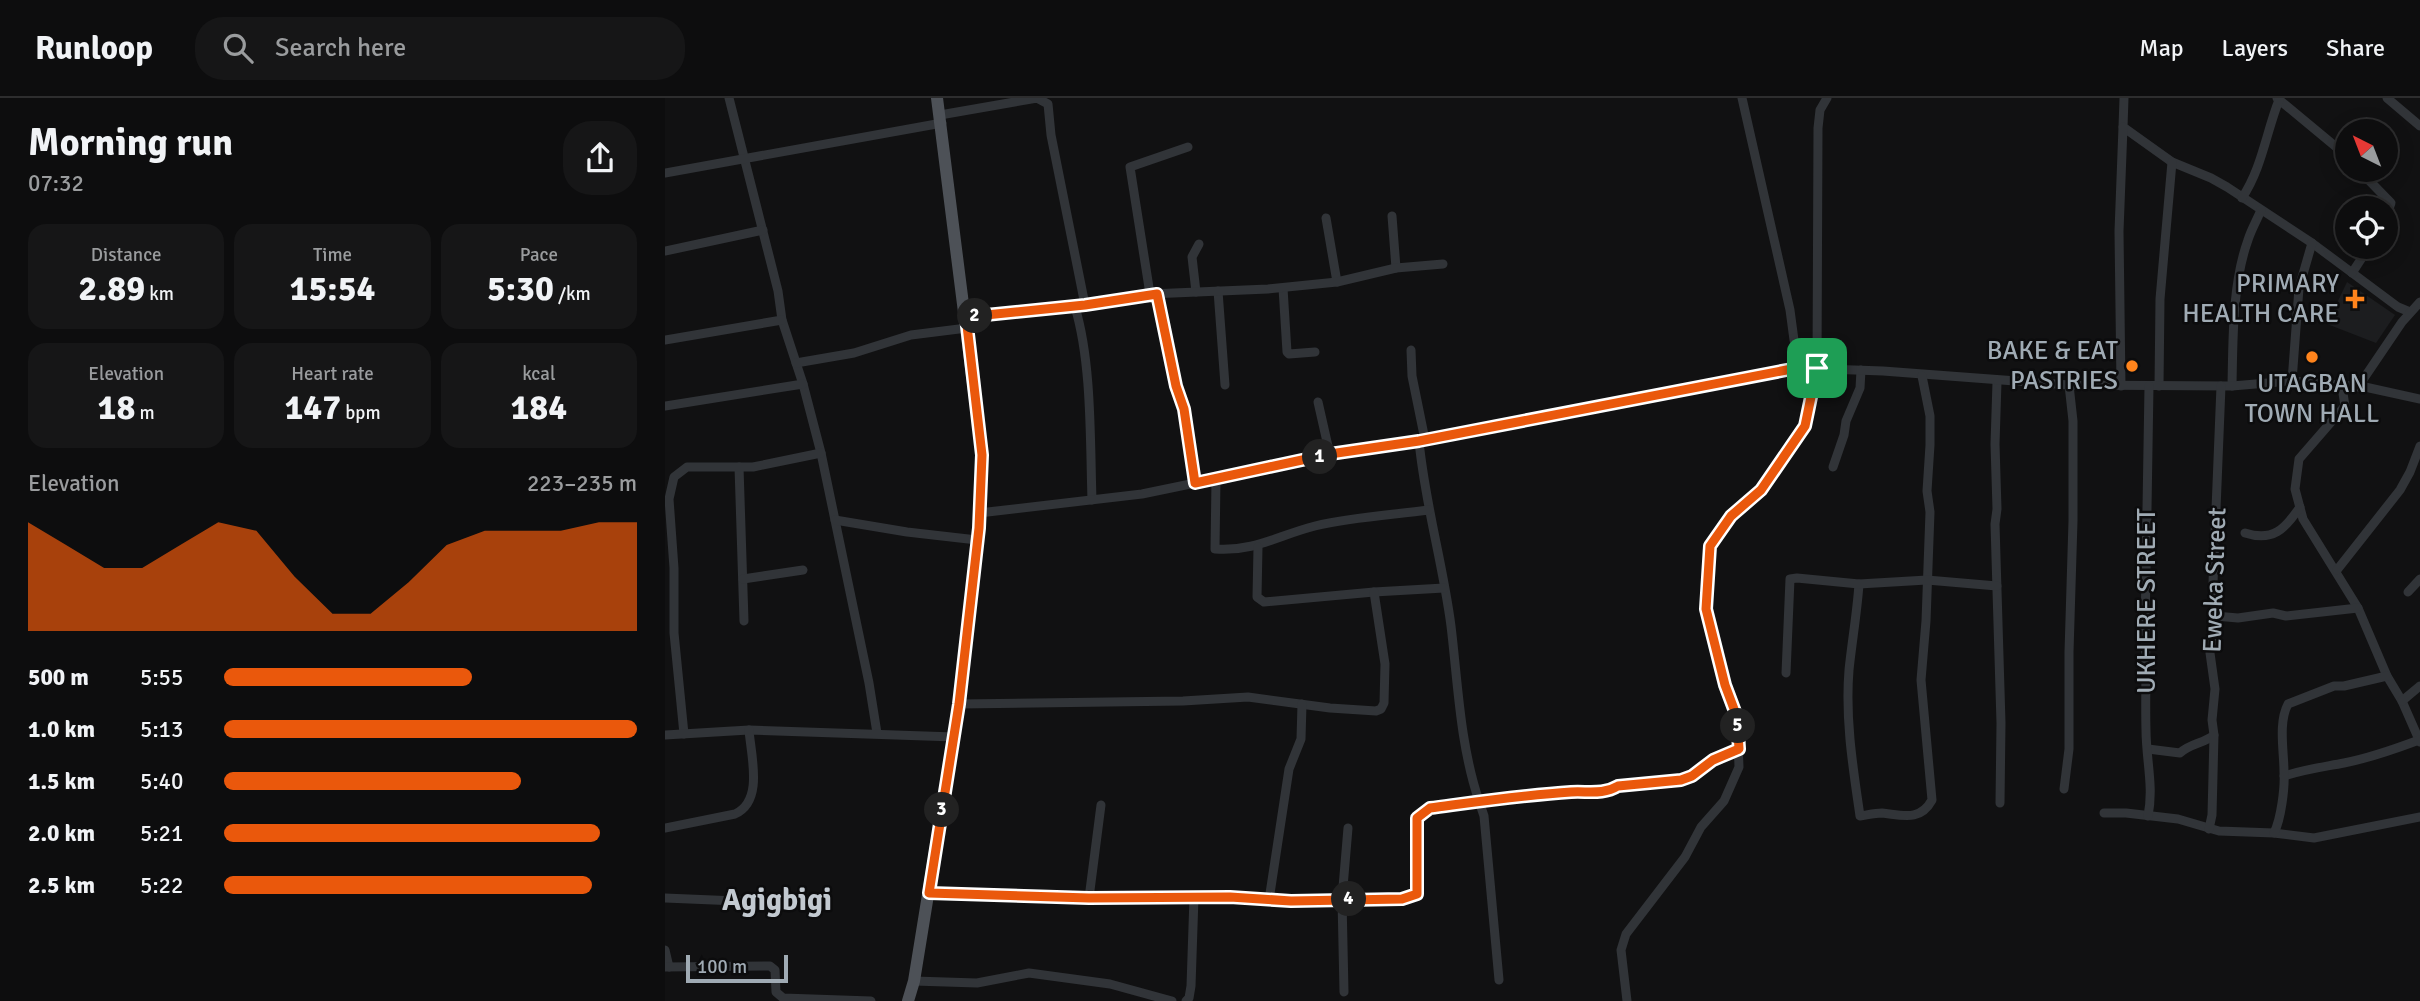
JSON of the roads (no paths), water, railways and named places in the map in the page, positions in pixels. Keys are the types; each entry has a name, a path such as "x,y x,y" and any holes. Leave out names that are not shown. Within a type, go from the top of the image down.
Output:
{"main road":[{"path":"908,1001 914,981 955,737 978,540 982,455 937,98"}],"street":[{"path":"729,98 778,291 782,320 803,384 821,453 877,733"},
{"path":"665,173 1037,98 1048,104 1080,306 1092,500"},
{"path":"1742,98 1782,271 1794,340 1806,369"},
{"path":"1627,1001 1621,950 1626,934 1685,857 1701,827 1724,801 1739,766 1737,717 1725,685 1706,609 1710,546 1731,516 1761,490 1805,426 1817,368 1818,128 1819,110 1827,98"},
{"path":"2121,386 2119,231 2124,98"},
{"path":"2387,98 2420,126"},
{"path":"2242,198 2262,160 2267,132 2278,99 2335,146"},
{"path":"2123,127 2172,162 2211,178 2261,210 2312,243 2398,307 2410,312"},
{"path":"1188,147 1130,167 1154,294 1184,409 1195,483"},
{"name":"UKHERE STREET","path":"2148,816 2151,802 2146,733 2145,632 2154,386 2172,162"},
{"path":"2371,182 2386,196"},
{"path":"2232,386 2233,332 2239,285 2247,242 2261,210"},
{"path":"1392,216 1396,268"},
{"path":"1326,218 1337,282"},
{"path":"665,251 763,230"},
{"path":"2292,381 2299,288 2312,243"},
{"path":"1196,292 1192,257 1199,244"},
{"path":"2352,273 2361,259"},
{"path":"796,363 854,353 886,341 966,323 1154,294 1283,288 1337,282 1396,268 1443,264"},
{"path":"1283,288 1287,352 1315,352"},
{"path":"1218,291 1225,385"},
{"path":"2358,387 2402,322 2420,302"},
{"path":"2398,307 2402,322"},
{"path":"665,340 782,320"},
{"path":"1411,350 1429,510 1450,625 1458,698 1484,816 1499,980"},
{"path":"979,513 1142,494 1330,454 1422,441 1797,368 2069,385 2232,386 2292,381 2358,387 2420,399"},
{"path":"1833,467 1845,435 1846,421 1860,388 1861,370"},
{"path":"1859,584 1848,701 1851,765 1860,816 1883,813 1902,817 1917,814 1927,808 1932,800 1921,680 1930,512 1927,491 1930,416 1922,376"},
{"path":"1997,382 1995,524 2001,723 2000,803"},
{"path":"665,406 803,384"},
{"path":"2064,789 2069,749 2073,521 2073,421 2069,385"},
{"name":"Eweka Street","path":"2209,829 2215,689 2210,653 2215,616 2213,583 2221,386"},
{"path":"2284,776 2310,767 2344,763 2391,751 2420,741 2387,676 2358,608 2337,570 2303,519 2295,489 2299,460 2344,406 2342,387"},
{"path":"1318,402 1330,454"},
{"path":"2337,570 2400,490 2420,446"},
{"path":"684,734 669,568 669,499 674,477 687,467 753,467 821,453"},
{"path":"739,467 744,621"},
{"path":"1216,480 1215,550 1258,547 1271,540 1317,526 1429,510"},
{"path":"2245,533 2259,537 2276,532 2288,526 2300,507"},
{"path":"835,520 978,540"},
{"path":"1258,547 1257,597 1260,600 1444,588"},
{"path":"743,579 803,570"},
{"path":"1786,673 1790,579 1859,584 1927,580 1997,586"},
{"path":"2408,592 2420,579"},
{"path":"959,704 1183,701 1248,697 1376,711 1381,709 1384,703 1385,664 1374,592"},
{"path":"2215,616 2238,618 2273,613 2286,616 2358,608"},
{"path":"2274,833 2279,822 2284,776 2282,738 2288,704 2334,686 2387,676"},
{"path":"2402,701 2420,686"},
{"path":"1269,900 1289,769 1301,739 1303,704"},
{"path":"665,828 735,814 744,808 752,797 753,785 749,730"},
{"path":"665,735 749,730 955,737"},
{"path":"2148,749 2180,753 2191,744 2204,744 2214,735"},
{"path":"929,893 1089,898 1402,899 1417,894 1417,818 1430,808 1571,792 1610,791 1618,786 1681,780 1692,776 1713,760 1739,749"},
{"path":"1089,898 1101,805"},
{"path":"2104,813 2178,819 2209,829 2314,838 2420,817"},
{"path":"1344,992 1342,899 1348,828"},
{"path":"1186,1001 1191,986 1194,897"},
{"path":"665,898 761,902"},
{"path":"665,950 667,967 770,966 776,973 776,992 783,998 871,1001"},
{"path":"914,981 977,983 1029,973 1110,984 1172,1001"}],"place":[{"name":"PRIMARY HEALTH CARE","path":"2355,299"},
{"name":"UTAGBAN TOWN HALL","path":"2312,357"},
{"name":"BAKE & EAT PASTRIES","path":"2132,366"}],"district":[{"name":"Agigbigi","path":"777,900"}]}
